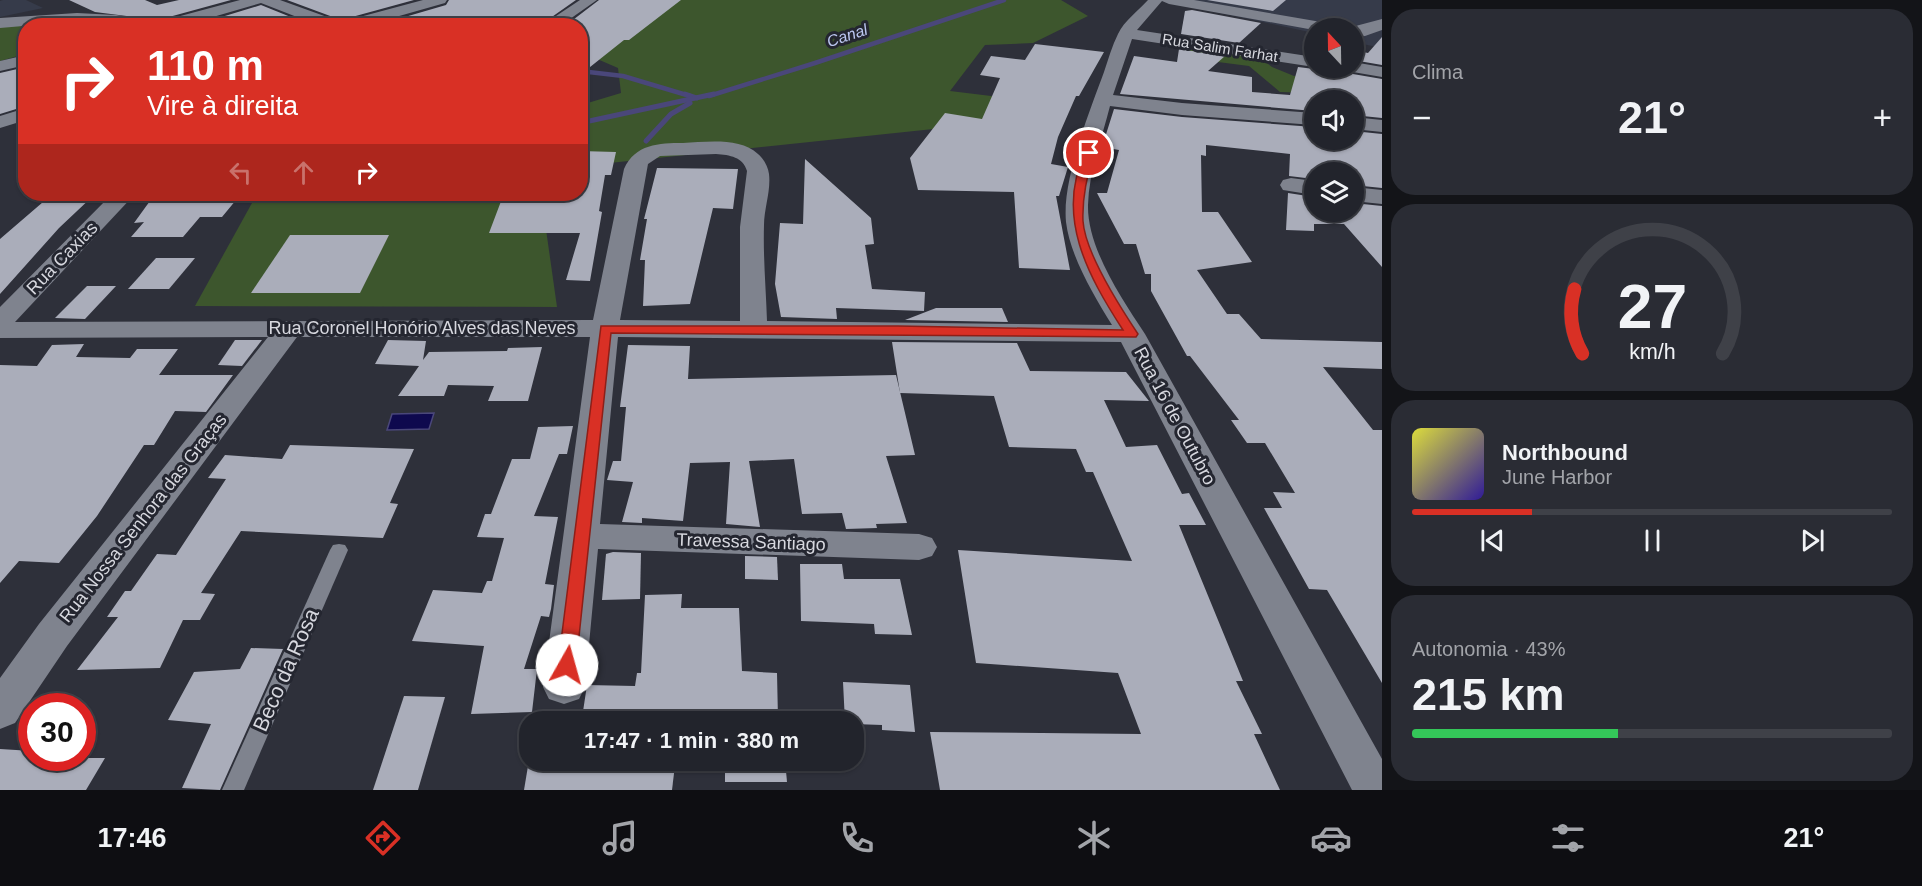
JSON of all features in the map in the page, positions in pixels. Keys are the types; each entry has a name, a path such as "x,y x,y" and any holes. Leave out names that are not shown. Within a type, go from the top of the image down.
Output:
{"street":[{"path":"192,18 256,0"},
{"path":"266,0 314,18"},
{"path":"374,18 440,0"},
{"path":"561,18 590,0"},
{"name":"Rua 16 de Outubro","path":"1156,0 1126,33 1103,99 1080,181 1078,224 1105,292 1131,334 1375,790"},
{"path":"1169,0 1304,24"},
{"path":"50,18 100,18"},
{"path":"0,23 18,21"},
{"path":"1364,31 1382,24"},
{"name":"Rua Salim Farhat","path":"1126,33 1304,60"},
{"path":"0,66 18,62"},
{"path":"1364,70 1382,72"},
{"path":"1103,99 1154,108 1226,111 1304,118"},
{"path":"0,122 18,116"},
{"path":"1364,124 1382,126"},
{"path":"564,687 605,329 634,169 637,161 644,155 672,149 716,149 733,151 750,157 757,169 758,179 753,212 754,329"},
{"path":"1292,185 1304,187"},
{"path":"1364,195 1382,197"},
{"name":"Rua Caxias","path":"0,322 117,201"},
{"name":"Rua Nossa Senhora das Graças","path":"0,711 53,635 289,328"},
{"name":"Rua Coronel Honório Alves das Neves","path":"0,330 754,329 1131,334"},
{"name":"Travessa Santiago","path":"582,536 919,547"}],"lane":[{"name":"Beco da Rosa","path":"233,790 339,550"}],"shaded area":[{"path":"26,0 43,8 0,17 0,1"},
{"path":"1187,0 1382,0 1382,48 1364,44 1364,18 1304,18 1304,31 1178,4"},
{"path":"434,413 429,429 387,430 392,414"}],"green space":[{"path":"648,0 1061,0 1088,16 1033,43 985,45 950,91 1033,101 981,124 588,165 588,103 621,93 618,68 588,55 588,47"},
{"path":"18,26 18,56 0,61 0,27"},
{"path":"1184,49 1259,57 1272,67 1294,76 1356,85 1329,90 1304,90 1304,93 1280,92 1249,66 1179,57"},
{"path":"253,201 542,201 557,307 195,306"}],"building":[{"path":"69,0 145,0 157,5 179,0 231,0 165,18 142,18 95,12"},
{"path":"287,0 414,0 348,18 336,18"},
{"path":"449,0 576,0 550,18 401,18 446,5"},
{"path":"599,0 681,0 588,69 588,18 575,18"},
{"path":"1207,0 1286,0 1273,11"},
{"path":"261,5 293,18 218,18"},
{"path":"1192,10 1261,23 1239,43 1181,34 1185,11"},
{"path":"1382,37 1382,65 1364,62 1364,52 1368,53"},
{"path":"1035,44 1104,52 1079,96 1076,96 1058,137 1051,164 1068,167 1059,196 1056,196 1070,270 1019,268 1014,192 918,190 910,158 945,113 982,119 1000,78 980,75 991,56 1025,60"},
{"path":"1179,49 1225,56 1208,71 1252,77 1252,92 1290,95 1298,67 1304,68 1304,78 1364,78 1364,76 1382,79 1382,118 1364,116 1364,90 1304,90 1304,110 1120,94 1134,56 1177,62"},
{"path":"18,69 18,108 0,114 0,73"},
{"path":"1114,109 1182,117 1304,126 1304,150 1364,150 1364,132 1382,134 1382,188 1364,186 1364,162 1304,162 1304,178 1289,176 1290,154 1206,145 1206,156 1201,155 1202,212 1218,212 1252,262 1197,270 1227,314 1239,314 1261,339 1382,342 1382,369 1323,367 1373,430 1382,430 1382,683 1327,590 1309,589 1264,508 1282,508 1273,492 1295,493 1265,443 1247,443 1231,420 1239,420 1190,356 1187,356 1151,291 1151,274 1145,274 1136,244 1124,244 1097,193 1107,193 1119,150 1102,147"},
{"path":"588,151 616,152 611,175 605,175 599,211 602,212 590,281 566,280 580,233 489,233 501,201 588,201"},
{"path":"805,159 871,218 874,244 865,245 872,289 925,292 924,311 836,308 837,319 781,317 775,284 780,223 803,224"},
{"path":"657,168 738,169 733,209 713,208 690,304 643,306 645,260 640,260 647,219 644,219"},
{"path":"1288,193 1304,195 1304,222 1364,222 1364,204 1382,206 1382,267 1344,224 1314,224 1314,231 1286,230"},
{"path":"44,201 88,201 59,228 0,294 0,239"},
{"path":"150,201 235,201 222,217 200,217 183,237 131,237 144,222 134,223"},
{"path":"290,235 389,235 360,293 251,293"},
{"path":"156,258 195,258 169,289 128,289"},
{"path":"87,286 116,286 85,319 55,318"},
{"path":"936,308 1002,308 1008,322 905,320"},
{"path":"235,340 262,340 242,366 218,365"},
{"path":"388,340 426,341 423,360 429,352 507,351 508,348 542,347 528,401 488,401 494,386 448,385 444,396 398,396 419,366 375,364"},
{"path":"892,342 1017,343 1030,371 1126,372 1149,401 1104,400 1126,447 1157,445 1182,494 1189,493 1206,525 1179,525 1243,681 1236,681 1262,734 1254,734 1280,790 940,790 930,732 1141,734 1118,673 976,663 958,550 1132,561 1093,472 1086,472 1076,449 1009,447 994,396 900,393"},
{"path":"84,344 76,357 130,358 137,349 178,349 159,375 233,375 206,412 175,411 154,445 144,445 97,516 59,563 19,561 0,583 0,365 37,366 52,345"},
{"path":"628,345 690,346 688,379 896,375 915,455 886,456 907,523 876,524 877,528 846,529 842,513 802,514 794,459 749,461 760,527 726,524 730,462 690,463 683,521 642,518 642,523 622,522 633,482 607,480 613,461 621,461 626,407 620,407"},
{"path":"573,426 567,454 559,454 534,516 558,517 545,584 554,585 551,609 549,617 541,616 524,669 537,669 532,711 471,714 484,646 412,641 433,590 482,593 487,581 492,581 504,538 477,537 485,514 491,514 512,459 530,459 538,427"},
{"path":"290,445 414,449 390,503 398,504 383,538 241,531 201,593 215,594 200,620 183,620 160,668 77,670 118,617 107,617 125,591 131,591 157,554 176,555 226,479 208,478 225,455 282,459"},
{"path":"641,553 640,599 602,600 606,554"},
{"path":"745,556 777,557 778,580 745,579"},
{"path":"800,564 842,564 844,579 900,579 912,635 875,634 874,624 801,621"},
{"path":"682,594 681,608 739,608 742,671 777,673 778,711 583,711 587,685 635,686 637,673 641,673 645,595"},
{"path":"251,648 283,649 220,790 182,788 211,724 168,720 194,672 240,669"},
{"path":"843,682 910,685 915,732 882,730 882,725 864,724 864,711 844,711"},
{"path":"404,696 445,697 418,790 373,790"},
{"path":"0,749 18,750 18,771 96,771 96,758 105,758 86,790 0,790"},
{"path":"527,771 674,771 672,790 524,790"},
{"path":"725,771 786,771 787,782 725,782"}],"waterway":[{"name":"Canal","path":"709,96 1004,0"},
{"name":"Canal","path":"588,72 623,76 690,96"},
{"name":"Canal","path":"685,94 696,98"},
{"name":"Canal","path":"696,98 714,94"},
{"name":"Canal","path":"588,121 696,98"},
{"name":"Canal","path":"646,141 671,114 690,103"}],"route":[{"path":"567,665 605,329 1131,334 1105,292 1078,224 1077,205 1080,181 1089,153"}]}
